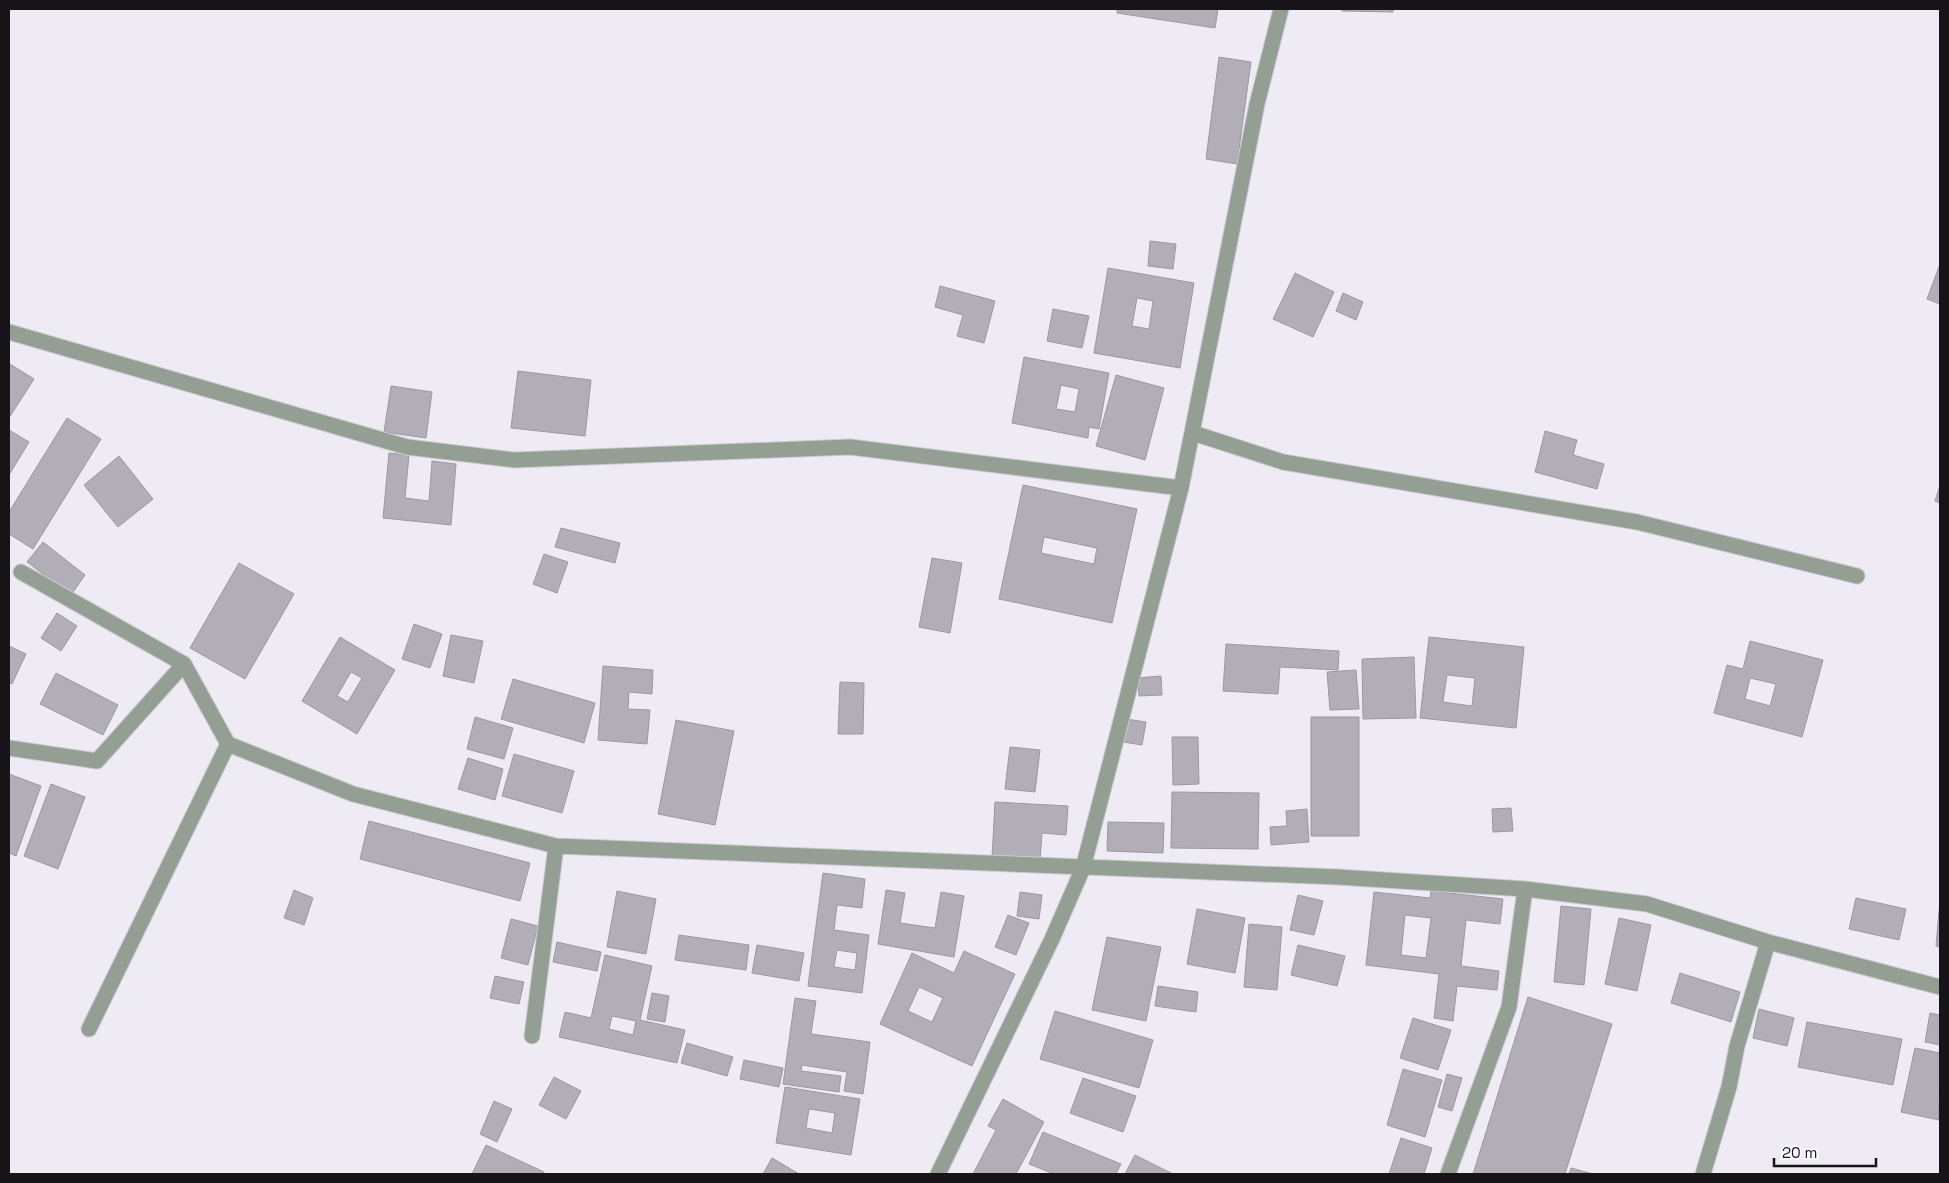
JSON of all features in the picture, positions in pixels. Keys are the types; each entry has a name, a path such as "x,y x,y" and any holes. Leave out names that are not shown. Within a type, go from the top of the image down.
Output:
{"street":[{"path":"938,1174 1052,939 1083,868 1181,488 1257,104 1281,9"},
{"path":"9,332 407,447 514,460 850,446 1181,488"},
{"path":"1193,433 1283,462 1637,522 1857,576"},
{"path":"21,572 184,664 228,744 353,794 556,846 1338,877 1526,889 1647,904 1768,942 1940,988"},
{"path":"9,748 97,761 184,664"},
{"path":"89,1029 228,744"},
{"path":"532,1036 556,846"},
{"path":"1448,1174 1509,1007 1526,889"},
{"path":"1703,1174 1729,1087 1737,1046 1768,942"}],"building":[{"path":"1117,9 1218,9 1215,28 1117,13"},
{"path":"1342,9 1393,9 1393,12 1342,11"},
{"path":"1219,57 1251,62 1237,164 1206,159"},
{"path":"1150,241 1176,244 1173,269 1148,266"},
{"path":"1940,264 1940,304 1927,299"},
{"path":"1108,268 1194,283 1180,368 1094,353","holes":["1137,298 1153,301 1149,329 1132,326"]},
{"path":"1295,273 1334,292 1313,337 1273,319"},
{"path":"940,286 995,301 984,343 957,336 963,315 935,307"},
{"path":"1343,293 1363,302 1356,320 1336,311"},
{"path":"1053,309 1089,316 1082,348 1047,341"},
{"path":"1024,357 1109,373 1099,429 1089,427 1088,438 1012,423","holes":["1061,385 1079,389 1075,412 1056,409"]},
{"path":"10,364 34,379 9,418 9,366"},
{"path":"518,371 591,380 585,436 511,428"},
{"path":"1116,375 1164,388 1145,460 1096,446"},
{"path":"391,386 432,392 426,438 384,432"},
{"path":"67,418 101,439 33,549 9,534 9,512"},
{"path":"9,430 29,442 9,475"},
{"path":"1545,431 1577,440 1573,455 1604,464 1597,489 1535,472"},
{"path":"389,453 409,455 405,498 429,501 432,461 456,464 451,525 383,518"},
{"path":"119,456 153,499 118,527 84,485"},
{"path":"1023,485 1137,509 1112,623 999,599","holes":["1044,537 1097,548 1094,564 1041,553"]},
{"path":"1940,485 1940,503 1935,501"},
{"path":"561,528 620,543 615,563 555,547"},
{"path":"43,542 85,575 71,595 27,562"},
{"path":"544,554 568,562 557,593 533,584"},
{"path":"932,558 962,563 950,633 919,627"},
{"path":"239,563 294,594 245,679 190,648"},
{"path":"57,613 77,626 61,651 41,638"},
{"path":"414,624 442,634 430,668 402,659"},
{"path":"451,635 483,641 474,683 443,676"},
{"path":"340,637 395,670 357,734 302,701","holes":["351,672 362,678 348,702 337,696"]},
{"path":"1429,637 1524,647 1516,728 1420,718","holes":["1447,675 1475,678 1472,706 1443,702"]},
{"path":"1750,641 1823,660 1802,737 1714,713 1727,665 1743,669","holes":["1750,678 1776,684 1770,706 1745,699"]},
{"path":"1226,644 1339,651 1338,670 1280,667 1278,694 1223,691"},
{"path":"9,646 26,654 12,684 9,682"},
{"path":"1414,657 1416,718 1363,719 1362,659"},
{"path":"603,666 653,670 652,694 629,692 628,709 650,710 647,744 598,740"},
{"path":"1356,670 1359,709 1330,710 1327,672"},
{"path":"56,673 118,705 103,735 40,704"},
{"path":"1161,676 1162,695 1139,696 1138,678"},
{"path":"513,679 595,703 584,743 501,719"},
{"path":"840,682 864,683 863,734 838,734"},
{"path":"475,717 513,728 504,759 467,749"},
{"path":"1311,717 1359,717 1359,836 1311,836"},
{"path":"1126,719 1146,722 1142,745 1123,742"},
{"path":"676,720 734,731 715,825 658,814"},
{"path":"1172,737 1198,737 1199,784 1173,785"},
{"path":"1010,747 1040,750 1035,792 1005,789"},
{"path":"514,754 574,771 562,813 502,796"},
{"path":"468,758 503,769 495,800 458,789"},
{"path":"9,774 41,786 16,856 9,853"},
{"path":"51,784 85,797 58,869 24,856"},
{"path":"1172,792 1259,793 1258,849 1171,848"},
{"path":"995,802 1068,806 1066,835 1042,833 1040,860 992,857"},
{"path":"1511,808 1513,831 1493,832 1492,809"},
{"path":"1307,809 1309,842 1271,845 1270,827 1287,826 1286,811"},
{"path":"369,821 530,863 520,901 360,859"},
{"path":"1108,822 1164,823 1163,853 1107,851"},
{"path":"823,873 865,879 862,908 837,905 834,930 869,935 862,993 808,986","holes":["837,950 857,953 855,970 834,967"]},
{"path":"294,890 313,898 304,925 284,918"},
{"path":"886,890 905,893 900,923 935,928 941,892 964,896 954,957 878,944"},
{"path":"617,891 656,899 646,954 607,947"},
{"path":"1431,891 1503,899 1500,924 1466,920 1461,966 1499,971 1497,990 1457,986 1453,1021 1434,1018 1439,974 1366,965 1374,892 1430,898","holes":["1405,915 1431,918 1426,958 1401,955"]},
{"path":"1020,892 1042,895 1039,919 1017,916"},
{"path":"1298,895 1323,901 1314,935 1290,930"},
{"path":"1856,898 1906,909 1899,940 1849,929"},
{"path":"1940,900 1940,947 1936,946"},
{"path":"1561,906 1591,909 1584,985 1554,982"},
{"path":"1197,909 1245,918 1235,973 1187,964"},
{"path":"1008,915 1029,923 1016,955 995,947"},
{"path":"1619,918 1651,925 1637,991 1605,984"},
{"path":"511,919 538,926 528,965 501,958"},
{"path":"1249,924 1282,927 1277,990 1244,987"},
{"path":"679,935 749,945 746,970 675,960"},
{"path":"1107,937 1161,947 1146,1021 1092,1010"},
{"path":"557,942 601,952 597,971 553,962"},
{"path":"757,945 804,953 799,981 752,973"},
{"path":"1298,945 1345,956 1337,986 1291,975"},
{"path":"964,951 1015,974 972,1066 880,1024 912,953 954,973","holes":["919,987 943,998 932,1022 908,1011"]},
{"path":"605,955 652,966 640,1020 685,1030 677,1063 559,1037 565,1012 591,1018","holes":["612,1016 636,1021 633,1035 609,1029"]},
{"path":"1680,973 1740,992 1731,1022 1671,1003"},
{"path":"495,976 524,982 519,1004 490,998"},
{"path":"1158,986 1198,992 1196,1012 1155,1006"},
{"path":"652,993 669,996 665,1022 647,1019"},
{"path":"1528,997 1612,1024 1565,1174 1473,1174"},
{"path":"795,998 816,1001 811,1034 870,1042 863,1094 844,1091 847,1072 802,1065 801,1071 841,1076 839,1092 783,1084"},
{"path":"1759,1009 1794,1018 1787,1046 1753,1038"},
{"path":"1055,1011 1153,1040 1139,1088 1040,1059"},
{"path":"1930,1013 1940,1015 1940,1045 1925,1042"},
{"path":"1413,1018 1451,1030 1438,1070 1400,1058"},
{"path":"1807,1022 1902,1039 1893,1085 1798,1067"},
{"path":"687,1043 733,1057 727,1076 681,1063"},
{"path":"1915,1048 1940,1053 1939,1120 1901,1112"},
{"path":"744,1060 783,1068 779,1087 740,1079"},
{"path":"1403,1069 1442,1080 1425,1137 1387,1125"},
{"path":"1447,1074 1462,1078 1452,1111 1438,1107"},
{"path":"554,1077 581,1091 566,1119 539,1105"},
{"path":"1083,1078 1136,1096 1123,1132 1070,1113"},
{"path":"785,1087 860,1099 851,1155 776,1143","holes":["809,1109 835,1113 832,1133 806,1128"]},
{"path":"1003,1099 1044,1122 1016,1174 973,1174 996,1130 988,1126"},
{"path":"494,1101 512,1109 497,1142 480,1134"},
{"path":"1043,1132 1121,1164 1116,1174 1054,1174 1029,1164"},
{"path":"1401,1138 1432,1148 1424,1174 1389,1174"},
{"path":"486,1145 544,1172 543,1174 472,1174"},
{"path":"1135,1155 1173,1174 1125,1174"},
{"path":"772,1158 799,1174 763,1174"},
{"path":"1571,1168 1593,1174 1569,1174"}]}
